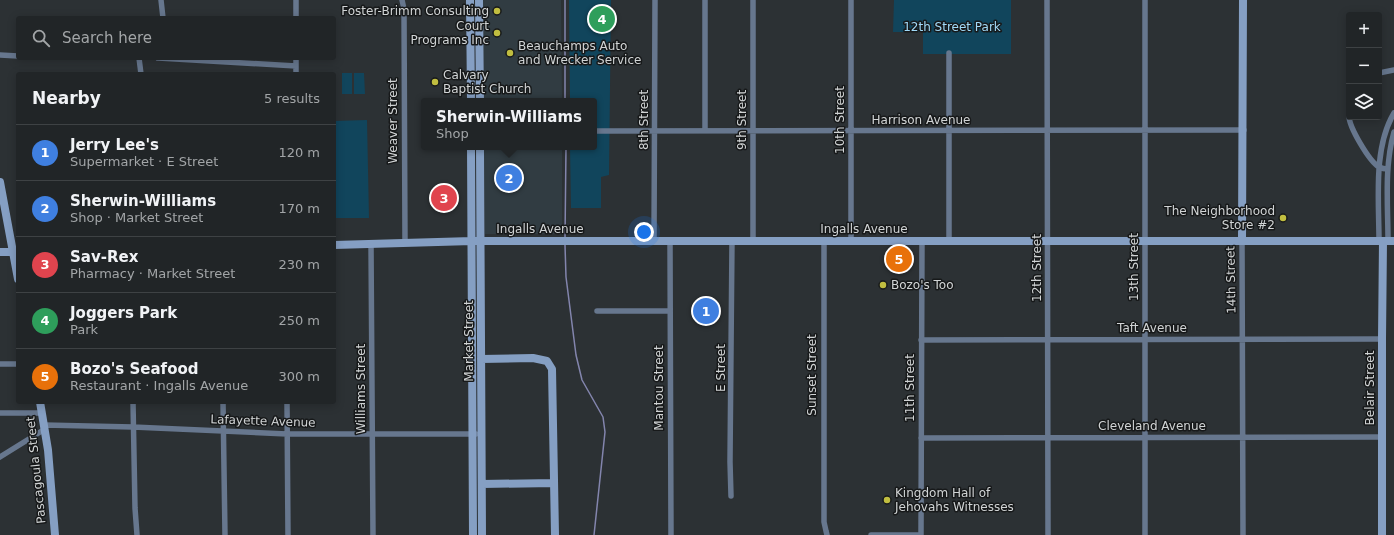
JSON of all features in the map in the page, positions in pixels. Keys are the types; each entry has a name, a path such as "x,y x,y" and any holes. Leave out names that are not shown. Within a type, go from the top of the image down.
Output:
{"street":[{"path":"161,0 163,16"},
{"path":"296,0 296,16"},
{"name":"Weaver Street","path":"402,0 404,17 405,243"},
{"path":"470,0 471,98"},
{"path":"479,0 480,98"},
{"name":"8th Street","path":"654,241 655,0"},
{"path":"705,0 705,131"},
{"name":"9th Street","path":"753,0 753,241"},
{"name":"10th Street","path":"851,0 851,241"},
{"name":"12th Street","path":"1047,0 1048,535"},
{"name":"13th Street","path":"1145,0 1145,535"},
{"name":"14th Street","path":"1243,0 1243,535"},
{"path":"949,53 949,240"},
{"path":"0,55 16,56"},
{"path":"139,60 141,72"},
{"path":"199,60 296,66"},
{"path":"296,60 296,72"},
{"path":"1382,72 1394,70"},
{"name":"Belair Street","path":"1386,241 1379,167 1382,143 1386,129 1394,113"},
{"path":"1350,120 1360,144 1370,158 1379,167 1388,169"},
{"name":"Harrison Avenue","path":"598,131 1244,130"},
{"name":"Belair Street","path":"1382,535 1382,339 1388,155 1394,132"},
{"name":"Market Street","path":"471,150 473,535"},
{"name":"Market Street","path":"480,150 482,535"},
{"path":"0,182 16,252 0,252"},
{"name":"11th Street","path":"920,535 922,438 922,240"},
{"name":"Ingalls Avenue","path":"336,245 558,241 1386,241"},
{"name":"Mantou Street","path":"670,241 671,535"},
{"name":"E Street","path":"732,241 732,410 730,462 732,496"},
{"name":"Sunset Street","path":"824,241 824,522 828,535"},
{"name":"Williams Street","path":"371,244 373,535"},
{"path":"597,311 670,311"},
{"name":"Taft Avenue","path":"922,340 1382,339"},
{"path":"481,359 533,358 547,361 552,369 555,535"},
{"path":"0,364 16,364"},
{"name":"Pascagoula Street","path":"40,404 45,427 53,500 55,535"},
{"path":"133,404 137,535"},
{"path":"223,404 225,535"},
{"path":"287,404 288,535"},
{"path":"0,413 42,413"},
{"path":"0,456 45,427"},
{"name":"Lafayette Avenue","path":"45,427 133,427 288,434 482,434"},
{"name":"Cleveland Avenue","path":"922,438 1382,437"},
{"path":"482,484 554,483"},
{"path":"872,535 920,535"},
{"path":"1374,535 1382,535"}],"shaded area":[{"path":"483,0 561,0 562,98 484,98"},
{"path":"484,150 562,150 562,234 485,234"}],"green space":[{"path":"569,0 611,0 609,175 601,177 601,208 571,208 570,150 597,150 597,98 570,98"},
{"name":"12th Street Park","path":"894,0 1011,0 1011,54 923,54 923,32 893,32"},
{"path":"342,73 352,73 352,94 342,94"},
{"path":"354,73 364,73 365,94 354,94"},
{"path":"367,120 369,218 336,218 336,121"}],"waterway":[{"path":"565,0 565,98"},
{"path":"565,239 566,150"},
{"path":"565,245 566,277 576,355 582,380 603,417 605,432 594,535"}],"place":[{"name":"Foster-Brimm Consulting","path":"497,11"},
{"name":"Joggers Park","path":"602,19"},
{"name":"Court Programs Inc","path":"497,33"},
{"name":"Beauchamps Auto and Wrecker Service","path":"510,53"},
{"name":"Calvary Baptist Church","path":"435,82"},
{"name":"Sherwin-Williams","path":"509,178"},
{"name":"Sav-Rex","path":"444,198"},
{"name":"The Neighborhood Store #2","path":"1283,218"},
{"name":"Bozo's Seafood","path":"899,259"},
{"name":"Bozo's Too","path":"883,285"},
{"name":"Jerry Lee's","path":"706,311"},
{"name":"Kingdom Hall of Jehovahs Witnesses","path":"887,500"}]}
